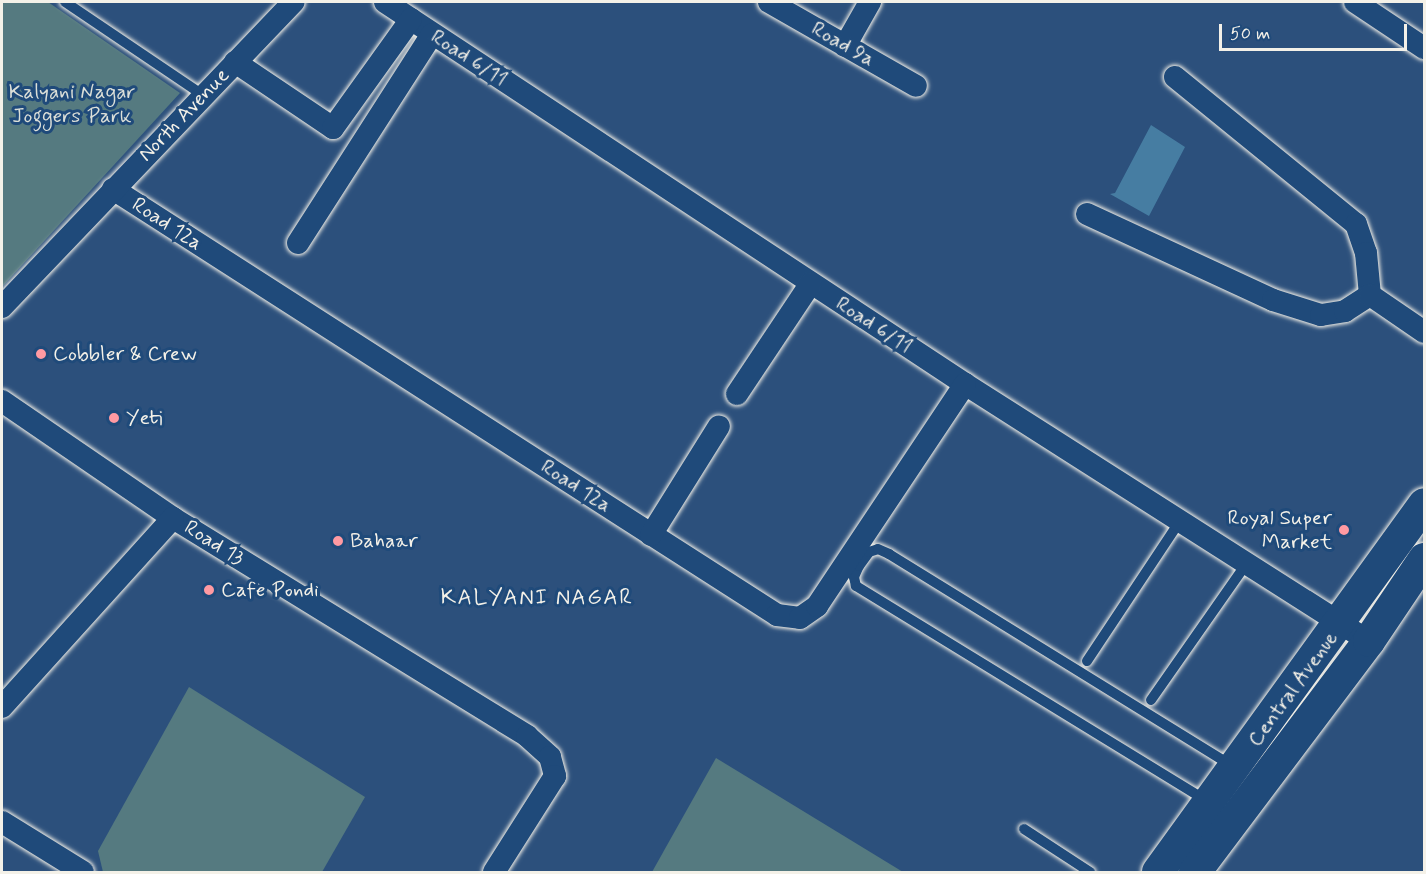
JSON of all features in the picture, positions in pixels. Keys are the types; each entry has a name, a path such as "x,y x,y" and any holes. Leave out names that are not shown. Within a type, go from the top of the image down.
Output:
{"street":[{"name":"North Avenue","path":"2,307 293,2"},
{"name":"Road 6/11","path":"385,2 965,384 1369,641"},
{"name":"Road 9a","path":"769,2 916,86"},
{"path":"845,46 870,2"},
{"path":"1355,2 1425,48"},
{"path":"235,62 333,128 411,19"},
{"path":"298,243 432,34"},
{"path":"1175,78 1356,224 1366,253 1370,295"},
{"name":"Road 12a","path":"113,189 777,615 800,618 818,606 965,384"},
{"path":"1087,214 1273,300 1321,315 1345,310 1370,295"},
{"path":"737,394 811,283"},
{"path":"1370,295 1425,332"},
{"name":"Road 13","path":"2,401 173,518 527,736 550,757 555,776 494,873"},
{"path":"651,535 719,426"},
{"name":"Central Avenue","path":"1158,873 1425,504"},
{"path":"2,707 173,518"},
{"name":"Central Avenue","path":"1195,873 1369,641 1425,559"},
{"path":"2,822 83,873"}],"lane":[{"path":"65,2 203,95"},
{"path":"1087,661 1180,521"},
{"path":"1210,802 856,586 854,577 859,566 869,552 878,549 889,554 1235,768"},
{"path":"1152,700 1247,563"},
{"path":"1024,829 1090,873"}],"green space":[{"name":"Kalyani Nagar Joggers Park","path":"2,2 48,2 180,93 2,287"},
{"path":"189,687 365,797 322,872 103,872 98,851"},
{"path":"716,758 903,872 652,872"}],"water":[{"path":"1151,125 1185,147 1149,216 1110,194 1115,193"}],"place":[{"name":"Cobbler & Crew","path":"41,354"},
{"name":"Yeti","path":"114,418"},
{"name":"Royal Super Market","path":"1344,530"},
{"name":"Bahaar","path":"338,541"},
{"name":"Cafe Pondi","path":"209,590"}],"district":[{"name":"KALYANI NAGAR","path":"537,599"}]}
